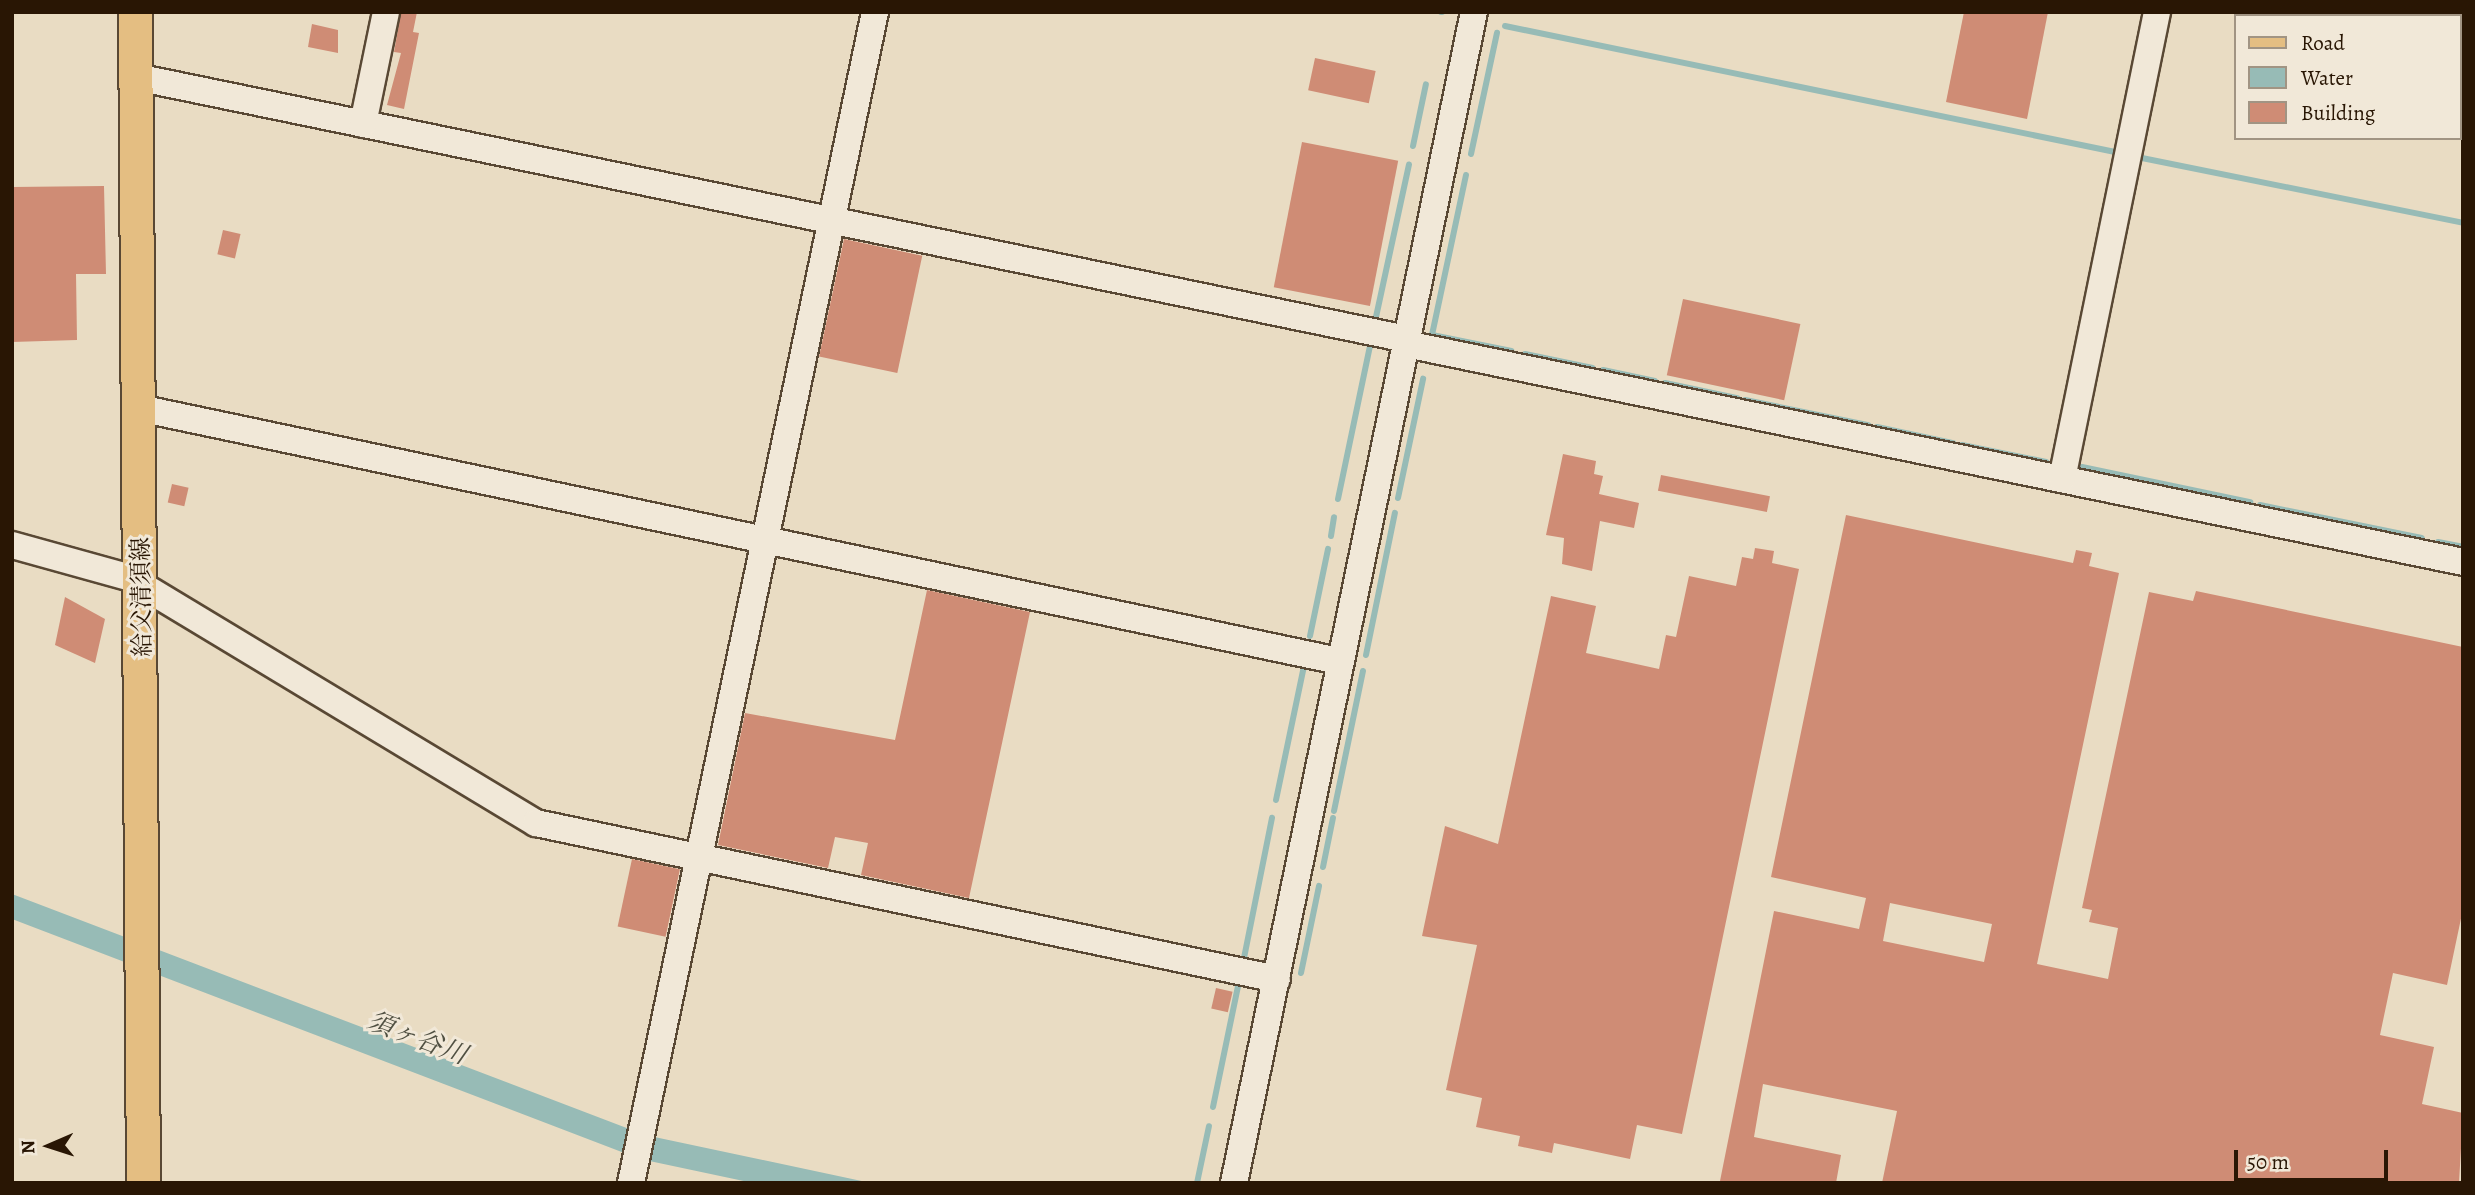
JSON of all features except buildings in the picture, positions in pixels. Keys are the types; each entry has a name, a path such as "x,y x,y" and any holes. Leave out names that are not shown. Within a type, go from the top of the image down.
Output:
{"main road":[{"name":"給父清須線","path":"135,12 143,584 143,1183"}],"street":[{"path":"363,124 386,12"},
{"path":"633,1173 875,12"},
{"path":"1234,1183 1474,12"},
{"path":"2062,479 2157,12"},
{"path":"136,77 2463,562"},
{"path":"139,408 1339,661"},
{"path":"12,545 143,584 536,823 1277,979"}],"water":[{"path":"12,894 645,1135 871,1183 753,1183 640,1159 12,919"}],"waterway":[{"path":"1505,26 2120,153"},
{"path":"1471,154 1497,33"},
{"path":"1413,146 1426,84"},
{"path":"2137,157 2463,223"},
{"path":"1376,317 1409,165"},
{"path":"1466,175 1432,335 1511,351"},
{"path":"1338,499 1370,346"},
{"path":"1525,354 1593,368"},
{"path":"1603,370 1655,381"},
{"path":"1398,498 1423,379"},
{"path":"1665,383 1737,398"},
{"path":"1745,400 1868,425"},
{"path":"1877,427 1953,443"},
{"path":"1962,445 2046,462"},
{"path":"2082,467 2250,502"},
{"path":"2260,505 2422,538"},
{"path":"1366,655 1395,513"},
{"path":"1331,536 1334,517"},
{"path":"2438,542 2463,547"},
{"path":"1310,636 1328,549"},
{"path":"1276,800 1304,666"},
{"path":"1334,811 1363,671"},
{"path":"1244,958 1272,818"},
{"path":"1323,867 1333,818"},
{"path":"1301,973 1319,886"},
{"path":"1213,1107 1239,982"},
{"path":"1197,1183 1209,1126"}],"water label":[{"name":"須ヶ谷川","path":"417,1038"}]}
